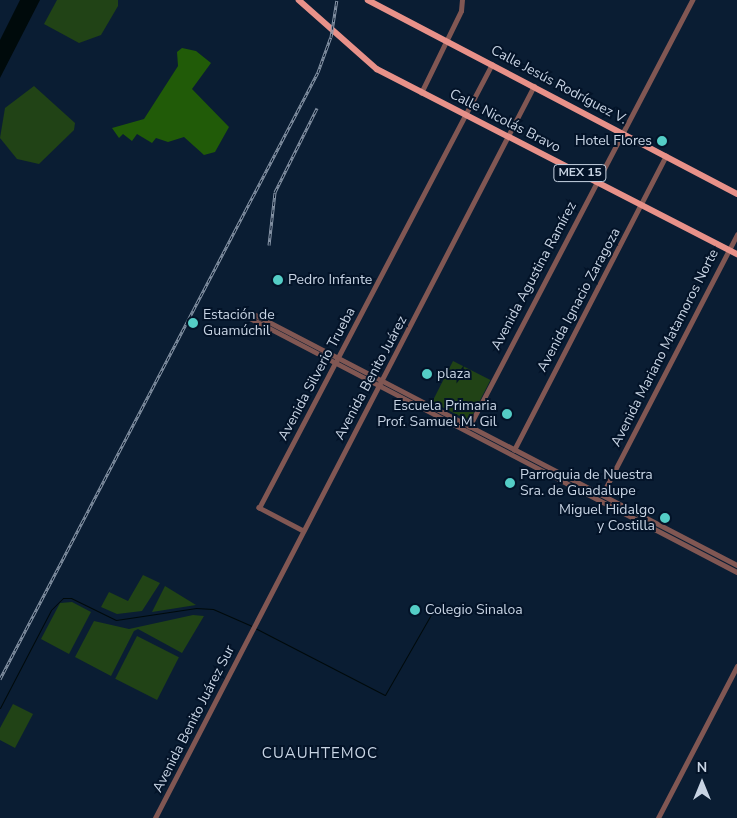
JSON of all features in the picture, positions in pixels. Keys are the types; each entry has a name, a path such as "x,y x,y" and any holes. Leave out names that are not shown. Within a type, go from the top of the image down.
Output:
{"main road":[{"name":"Calle Nicolás Bravo","path":"299,0 373,66 421,93 737,254"},
{"name":"Calle Jesús Rodríguez V.","path":"368,0 737,194"}],"street":[{"path":"421,93 461,11 462,0"},
{"name":"Avenida Agustina Ramírez","path":"467,431 692,0"},
{"name":"Avenida Silverio Trueba","path":"303,531 260,508 492,64"},
{"path":"510,138 534,86"},
{"name":"Avenida Benito Juárez","path":"252,630 510,138"},
{"name":"Avenida Ignacio Zaragoza","path":"512,454 666,156"},
{"name":"Avenida Mariano Matamoros Norte","path":"601,497 737,235"},
{"path":"250,312 514,448 737,572"},
{"path":"248,317 512,454 737,565"},
{"name":"Avenida Benito Juárez Sur","path":"155,818 252,630"},
{"path":"658,818 737,666"}],"green space":[{"path":"57,0 118,0 118,6 101,35 79,43 44,24"},
{"path":"182,48 196,51 211,63 192,89 229,127 215,152 204,155 184,137 168,142 156,138 152,143 137,134 132,141 123,134 119,138 112,128 144,119 178,66 177,52"},
{"path":"34,86 75,123 74,130 39,164 17,159 0,138 5,108"},
{"path":"453,361 490,380 470,421 432,402"},
{"path":"143,575 160,583 142,611 117,614 101,607 109,592 128,601"},
{"path":"165,586 196,605 152,612"},
{"path":"72,602 91,612 69,654 41,639 60,603"},
{"path":"193,615 204,616 182,653 138,629 134,631 111,676 75,657 94,621 129,629"},
{"path":"137,636 179,657 157,700 115,679"},
{"path":"13,704 33,714 15,748 0,740 0,728"}],"shaded area":[{"path":"20,0 40,0 0,78 0,40"}],"waterway":[{"path":"0,708 51,610 63,598 71,598 116,620 196,608 213,609 252,626"},
{"path":"255,628 385,695 436,606"}],"railway":[{"path":"0,679 318,72 331,37 337,0"},
{"path":"269,245 275,192 317,108"}],"place":[{"name":"Hotel Flores","path":"662,141"},
{"name":"Pedro Infante","path":"278,280"},
{"name":"Estación de Guamúchil","path":"193,323"},
{"name":"plaza","path":"427,374"},
{"name":"Escuela Primaria Prof. Samuel M. Gil","path":"507,414"},
{"name":"Parroquia de Nuestra Sra. de Guadalupe","path":"510,483"},
{"name":"Miguel Hidalgo y Costilla","path":"665,518"},
{"name":"Colegio Sinaloa","path":"415,610"}],"district":[{"name":"CUAUHTEMOC","path":"320,754"}]}
